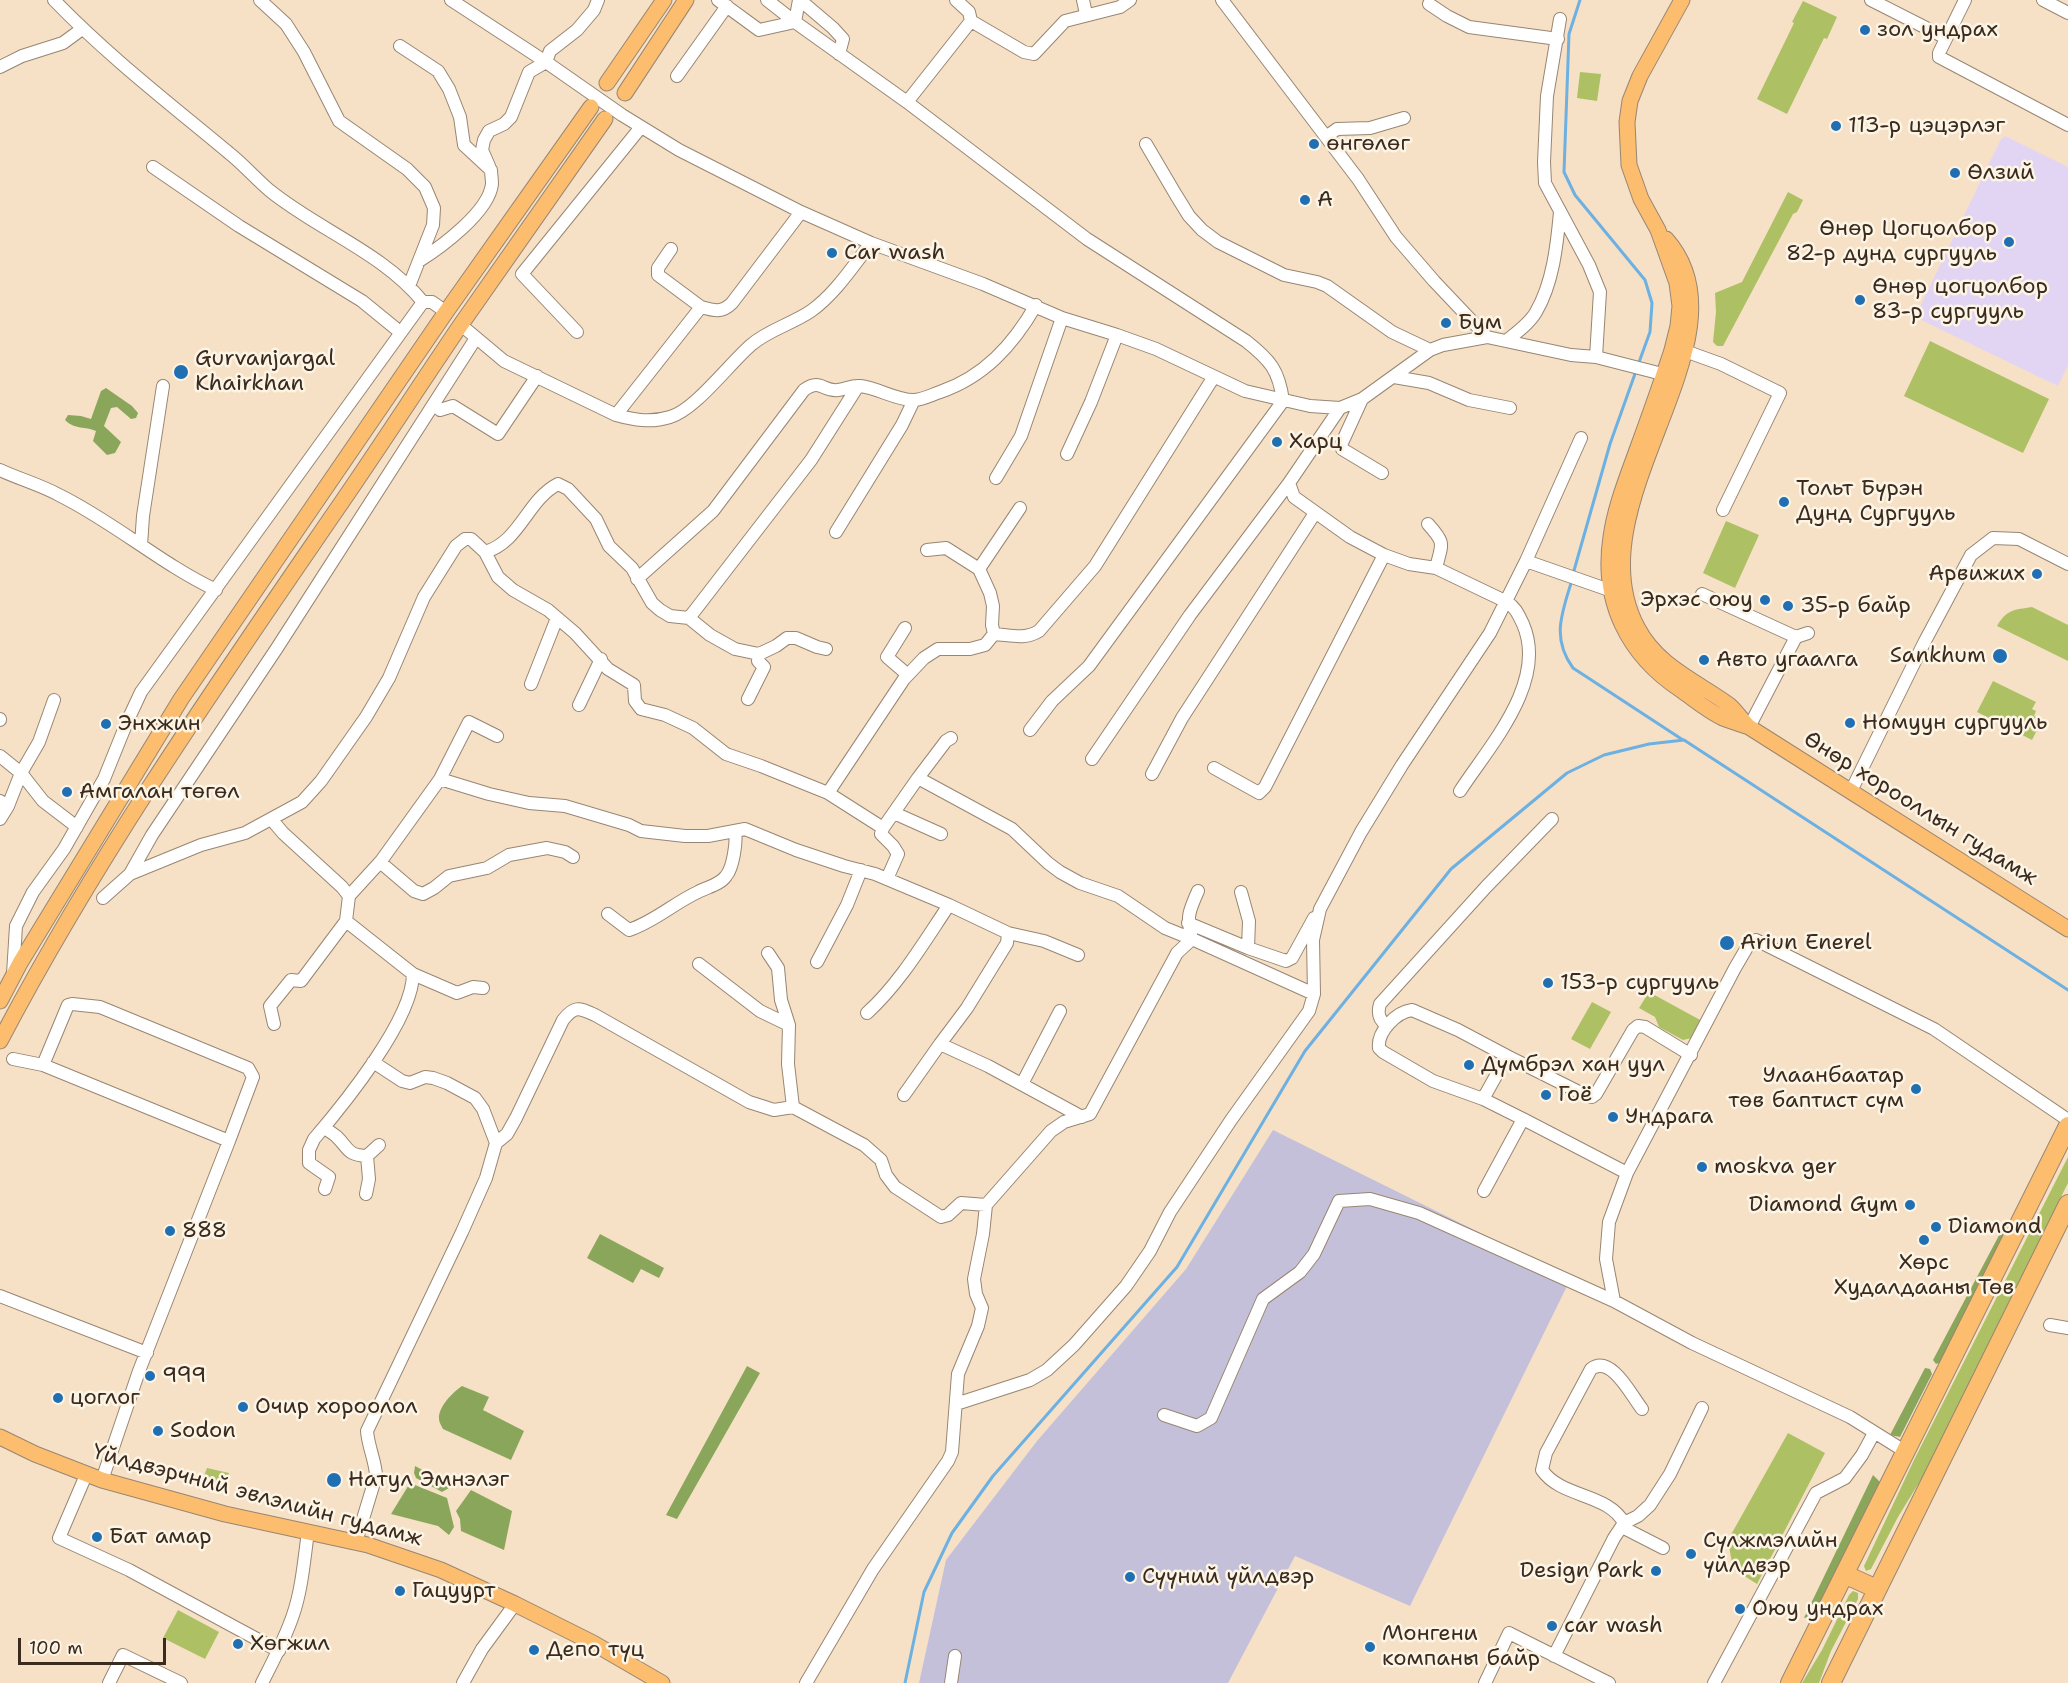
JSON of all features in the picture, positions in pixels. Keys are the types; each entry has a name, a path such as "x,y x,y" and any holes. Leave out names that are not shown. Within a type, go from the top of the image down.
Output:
{"highway":[{"path":"1790,1683 1846,1575 2068,1126"},
{"path":"1831,1683 2068,1205"},
{"path":"1846,1575 1877,1589"}],"main road":[{"path":"607,83 664,0"},
{"path":"625,93 686,0"},
{"name":"Өнөр хорооллын гудамж","path":"1682,0 1640,76 1630,101 1626,122 1629,165 1641,199 1658,230 1677,283 1680,306 1678,326 1630,508 1623,539 1621,565 1624,594 1637,628 1653,651 1677,673 1730,706 1749,727"},
{"path":"0,1001 181,699 446,312 591,106"},
{"path":"0,1041 30,983 196,713 605,118"},
{"name":"Өнөр хорооллын гудамж","path":"1658,230 1669,241 1678,256 1689,280 1693,306 1691,328 1685,351 1664,375 1618,504 1611,537 1608,566 1619,618 1626,634 1654,670 1721,717 1749,727 2068,929"},
{"name":"Үйлдвэрчний эвлэлийн гудамж","path":"0,1437 102,1480 198,1508 356,1542 441,1570 593,1643 662,1683"}],"street":[{"path":"54,0 82,29 169,105 231,154 269,190 347,240 409,286 423,302 432,302 446,312"},
{"path":"260,0 286,24 304,52 339,121 407,169 425,187 434,208 433,225 409,286"},
{"path":"451,0 641,127 679,150 801,212 872,243 1036,305 1062,318 1117,334 1245,391 1310,406 1340,408 1362,399 1430,350 1443,345 1487,338 1571,355 1596,357 1664,375"},
{"path":"419,261 441,247 471,220 492,186 491,170 482,150 483,140 489,131 504,124 511,117 529,72 546,62 550,51 577,30 594,10 598,0"},
{"path":"768,0 795,22 908,102 1087,239 1246,341 1267,358 1281,384 1283,401 1089,666 1052,701 1030,730"},
{"path":"795,22 800,0 843,39 839,54"},
{"path":"956,0 969,12 971,21 1024,52 1034,54 1065,21 1120,7 1130,0"},
{"path":"1083,0 1086,14"},
{"path":"1870,0 1946,38"},
{"path":"1965,0 1939,53 1941,60 2068,125"},
{"path":"2043,0 2068,13"},
{"path":"1226,2 1358,179 1396,237 1487,338"},
{"path":"677,76 722,3 759,30 795,22"},
{"path":"1429,4 1470,27 1558,39"},
{"path":"1560,19 1547,96 1545,183 1589,265 1600,292 1596,357"},
{"path":"908,102 971,21"},
{"path":"0,67 22,56 63,43 82,29"},
{"path":"400,46 438,71 449,89 459,117 464,145 491,170"},
{"path":"1326,137 1338,129 1370,128 1404,118"},
{"path":"577,332 522,274 641,127"},
{"path":"1146,144 1189,216 1218,242 1284,275 1327,286 1392,332 1430,350"},
{"path":"153,167 239,226 362,301 400,332"},
{"path":"1506,342 1536,313 1540,304 1548,284 1557,244 1560,210"},
{"path":"671,249 658,268 658,274 701,308 718,312 726,309 732,303 801,212"},
{"path":"461,325 504,361 616,415 633,420 651,421 671,417 689,406 729,364 753,343 811,311 872,243"},
{"path":"12,978 16,926 33,892 64,849 104,779 141,692 423,302"},
{"path":"637,579 713,511 804,390 811,385 816,384 836,390 858,386 914,400 952,388 977,374 1004,351 1016,338 1036,305"},
{"path":"616,415 701,308"},
{"path":"996,478 1021,436 1062,318"},
{"path":"1067,454 1091,402 1117,334"},
{"path":"103,898 130,874 152,835 271,657 477,338"},
{"path":"1685,351 1721,364 1780,393 1723,510"},
{"path":"440,410 453,406 498,434 537,376"},
{"path":"1394,377 1429,383 1469,400 1510,408"},
{"path":"994,634 1022,637 1032,635 1039,631 1065,602 1095,566 1213,378"},
{"path":"690,618 811,460 858,386"},
{"path":"141,545 143,516 163,387"},
{"path":"1362,399 1341,445 1342,449 1382,474"},
{"path":"836,532 902,425 914,400"},
{"path":"1092,759 1190,615 1289,483 1340,408"},
{"path":"1188,923 1286,961 1292,958 1361,831 1490,633 1507,602 1581,438"},
{"path":"0,470 59,494 193,579 216,590"},
{"path":"1289,483 1294,497 1350,537 1384,555 1409,564 1436,568 1516,608 1527,634 1530,658 1526,680 1515,708 1460,791"},
{"path":"485,552 507,541 547,489 558,484 568,489 596,519 609,546 632,568 652,603 660,610 670,616 690,618 710,635 735,649 759,654 787,638 796,638 817,648 826,649"},
{"path":"979,569 1020,508"},
{"path":"1152,774 1189,708 1314,513"},
{"path":"1428,524 1441,538 1436,568"},
{"path":"1851,791 1925,641 1971,555 1993,538 2019,539 2068,564"},
{"path":"130,874 201,845 246,833 302,802 321,781 366,717 389,678 424,597 456,546 465,539 471,539 485,552 498,577 513,590 534,601 557,618 608,669 634,685 635,701 640,710 665,715 693,728 726,754 828,793 883,828"},
{"path":"927,550 946,548 979,569 993,606 994,634"},
{"path":"1214,768 1258,793 1264,787 1384,555"},
{"path":"1526,561 1612,591"},
{"path":"1702,594 1802,635 1749,727"},
{"path":"531,684 557,618"},
{"path":"905,628 887,657 908,675"},
{"path":"828,793 908,675 924,658 938,649 970,649 985,645 994,634"},
{"path":"748,699 764,667 758,661 759,654"},
{"path":"579,705 601,660"},
{"path":"0,819 4,803 39,742 54,700"},
{"path":"274,1024 270,1006 291,980 301,981 346,921 349,896 380,862 440,779 468,722 497,736"},
{"path":"887,879 898,854 881,834 883,828 918,778 946,741 951,738"},
{"path":"0,756 21,773 43,801 77,827"},
{"path":"918,778 1012,829 1048,863 1080,883 1118,896 1165,928 1314,994"},
{"path":"440,779 529,803 565,806 629,825 641,831 696,836 745,829 796,850 887,879 1008,933 1044,941 1078,955"},
{"path":"894,813 941,834"},
{"path":"1388,1026 1381,1021 1379,1016 1380,1004 1486,887 1552,819"},
{"path":"272,820 283,833 342,886 349,896"},
{"path":"608,914 629,930 642,926 679,901 720,882 729,870 735,848 735,831"},
{"path":"380,862 414,891 423,894 448,876 487,868 508,855 547,848 565,852 573,857"},
{"path":"817,962 847,905 861,870"},
{"path":"1192,939 1188,923 1189,913 1198,891"},
{"path":"1241,892 1249,921 1248,948"},
{"path":"867,1013 918,952 949,905"},
{"path":"956,1404 1030,1380 1047,1370 1074,1345 1118,1295 1150,1251 1170,1212 1231,1120 1309,1011 1314,994 1313,940 1320,909"},
{"path":"346,921 413,974 457,993 472,987 483,988"},
{"path":"904,1095 967,1008 1007,943 1008,933"},
{"path":"806,1683 873,1569 952,1452 958,1374 978,1326 982,1308 976,1294 974,1279 986,1205 1051,1131 1064,1122 1090,1114 1177,953 1192,939"},
{"path":"1614,1301 1606,1259 1609,1222 1628,1173 1735,968 1749,944 1756,939 1934,1029 2068,1120"},
{"path":"768,953 778,968 781,1000 789,1025 788,1064 793,1107"},
{"path":"699,964 760,1011 789,1025"},
{"path":"325,1189 329,1177 309,1162 309,1150 314,1139 374,1062 390,1037 413,987 413,974"},
{"path":"43,1065 68,1005 72,1004 100,1006 248,1068 253,1077 147,1353 102,1480"},
{"path":"356,1542 376,1476 366,1431 472,1210 486,1178 496,1143 507,1134 512,1126 563,1020 570,1011 580,1009 595,1015 749,1102 774,1110 793,1107 864,1145 881,1160 886,1175 895,1187 941,1217 948,1215 961,1203 986,1205"},
{"path":"1628,1173 1483,1099 1433,1081 1383,1052 1379,1048 1380,1036 1406,1011 1412,1010 1458,1030 1592,1097 1596,1094 1633,1030 1638,1026 1645,1027 1691,1055"},
{"path":"1022,1084 1060,1011"},
{"path":"940,1044 988,1066 1082,1117"},
{"path":"1483,1099 1507,1056"},
{"path":"13,1059 43,1065 229,1141"},
{"path":"374,1062 402,1081 410,1083 425,1077 433,1078 475,1098 483,1109 496,1143"},
{"path":"1484,1191 1523,1119"},
{"path":"324,1128 337,1137 346,1150 355,1155 367,1156 380,1145"},
{"path":"366,1194 369,1179 367,1156"},
{"path":"1164,1415 1197,1426 1211,1418 1263,1299 1300,1272 1314,1254 1339,1200 1370,1199 1419,1213 1614,1301 1692,1344 1850,1417 1906,1452"},
{"path":"0,1296 147,1353"},
{"path":"2050,1325 2068,1328"},
{"path":"1642,1409 1618,1375 1602,1365 1596,1365 1591,1369 1546,1453 1542,1470 1553,1482 1614,1510 1623,1525 1663,1548"},
{"path":"1554,1656 1614,1538 1623,1525 1650,1505 1670,1474 1702,1408"},
{"path":"1714,1683 1816,1493 1845,1478 1862,1455 1874,1433"},
{"path":"86,1475 59,1538 129,1570 279,1651"},
{"path":"262,1683 279,1651 294,1614 308,1532"},
{"path":"465,1683 482,1649 515,1604"},
{"path":"1485,1683 1509,1633 1609,1683"},
{"path":"109,1683 123,1655 181,1683"},
{"path":"951,1683 955,1656"}],"shaded area":[{"name":"Өнөр Цогцолбор 82-р дунд сургууль","path":"2005,136 2068,167 2068,365 2058,386 1915,317 2001,139"},
{"path":"1273,1130 1571,1278 1410,1606 1295,1556 1228,1683 919,1683 946,1560 1037,1441 1186,1269"}],"green space":[{"path":"1803,1 1837,17 1827,39 1824,38 1787,114 1757,99"},
{"path":"1580,72 1601,74 1597,101 1577,98"},
{"path":"1788,192 1803,200 1797,212 1793,214 1723,346 1717,346 1713,342 1715,293 1742,282"},
{"path":"1930,341 2049,399 2023,453 1904,396"},
{"path":"106,388 132,406 138,413 136,418 131,419 117,407 111,408 104,426 121,442 115,453 107,455 93,441 96,431 76,427 65,420 68,415 91,419 101,391"},
{"path":"1726,521 1759,535 1735,588 1703,573"},
{"path":"2032,607 2068,625 2068,661 1997,626 2011,611"},
{"path":"1993,681 2036,702 2032,709 2036,711 2034,716 2042,720 2032,740 1977,712"},
{"path":"1649,992 1702,1021 1692,1038 1683,1040 1659,1027 1655,1017 1639,1008"},
{"path":"1592,1002 1611,1012 1590,1049 1571,1039"},
{"path":"2068,1157 2068,1183 1925,1473 1898,1517 1871,1569 1866,1571 1864,1566 1914,1460"},
{"path":"2005,1224 2011,1226 1941,1362 1936,1364 1933,1360"},
{"path":"600,1234 664,1268 659,1278 641,1269 633,1283 587,1258"},
{"path":"747,1366 760,1373 677,1519 666,1515"},
{"path":"1925,1368 1930,1369 1932,1374 1900,1437 1890,1435"},
{"path":"462,1386 489,1397 483,1410 524,1431 511,1460 443,1429 439,1414 443,1405"},
{"path":"1788,1433 1825,1453 1757,1584 1733,1569 1728,1540"},
{"path":"415,1466 450,1485 449,1488 442,1492 416,1478"},
{"path":"207,1468 229,1473 223,1493 200,1486"},
{"path":"1873,1475 1881,1483 1814,1616 1804,1618"},
{"path":"410,1483 447,1498 454,1527 449,1535 438,1526 391,1514"},
{"path":"471,1490 512,1511 504,1550 461,1531 460,1519 456,1511"},
{"path":"1853,1591 1858,1593 1858,1599 1831,1651 1819,1683 1802,1683 1822,1650 1849,1595"},
{"path":"178,1610 219,1632 205,1659 163,1638"}],"waterway":[{"path":"1580,0 1569,34 1564,172 1575,195 1645,280 1652,303 1650,332 1638,365"},
{"path":"1573,574 1610,444 1636,371"},
{"path":"1572,580 1562,614 1560,636 1566,657 1573,668 1683,740"},
{"path":"905,1683 924,1592 952,1533 993,1476 1177,1267 1305,1051 1451,869 1567,773 1604,755 1649,744 1684,740 2068,990"}],"place":[{"name":"зол ундрах","path":"1865,30"},
{"name":"113-р цэцэрлэг","path":"1836,126"},
{"name":"өнгөлөг","path":"1314,144"},
{"name":"Өлзий","path":"1955,173"},
{"name":"A","path":"1305,200"},
{"name":"Өнөр Цогцолбор 82-р дунд сургууль","path":"2009,242"},
{"name":"Car wash","path":"832,253"},
{"name":"Өнөр цогцолбор 83-р сургууль","path":"1860,300"},
{"name":"Бум","path":"1446,323"},
{"name":"Gurvanjargal Khairkhan","path":"181,372"},
{"name":"Харц","path":"1277,442"},
{"name":"Тольт Бүрэн Дунд Сургууль","path":"1784,502"},
{"name":"Арвижих","path":"2037,574"},
{"name":"Эрхэс оюу","path":"1765,600"},
{"name":"35-р байр","path":"1788,606"},
{"name":"Sankhum","path":"2000,656"},
{"name":"Авто угаалга","path":"1704,660"},
{"name":"Номуун сургууль","path":"1850,723"},
{"name":"Энхжин","path":"106,724"},
{"name":"Амгалан төгөл","path":"67,792"},
{"name":"Ariun Enerel","path":"1727,943"},
{"name":"153-р сургууль","path":"1548,983"},
{"name":"Дүмбрэл хан уул","path":"1469,1065"},
{"name":"Улаанбаатар төв баптист сүм","path":"1916,1089"},
{"name":"Гоё","path":"1546,1095"},
{"name":"Ундрага","path":"1613,1117"},
{"name":"moskva ger","path":"1702,1167"},
{"name":"Diamond Gym","path":"1910,1205"},
{"name":"Diamond","path":"1936,1227"},
{"name":"888","path":"170,1231"},
{"name":"Хөрс Худалдааны Төв","path":"1924,1240"},
{"name":"999","path":"150,1376"},
{"name":"цоглог","path":"58,1398"},
{"name":"Очир хороолол","path":"243,1407"},
{"name":"Sodon","path":"158,1431"},
{"name":"Натул Эмнэлэг","path":"334,1480"},
{"name":"Бат амар","path":"97,1537"},
{"name":"Сүлжмэлийн үйлдвэр","path":"1691,1554"},
{"name":"Design Park","path":"1656,1571"},
{"name":"Сүүний үйлдвэр","path":"1130,1577"},
{"name":"Гацуурт","path":"400,1591"},
{"name":"Оюу ундрах","path":"1740,1609"},
{"name":"car wash","path":"1552,1626"},
{"name":"Хөгжил","path":"238,1644"},
{"name":"Монгени компаны байр","path":"1370,1647"},
{"name":"Депо түц","path":"534,1650"}]}
